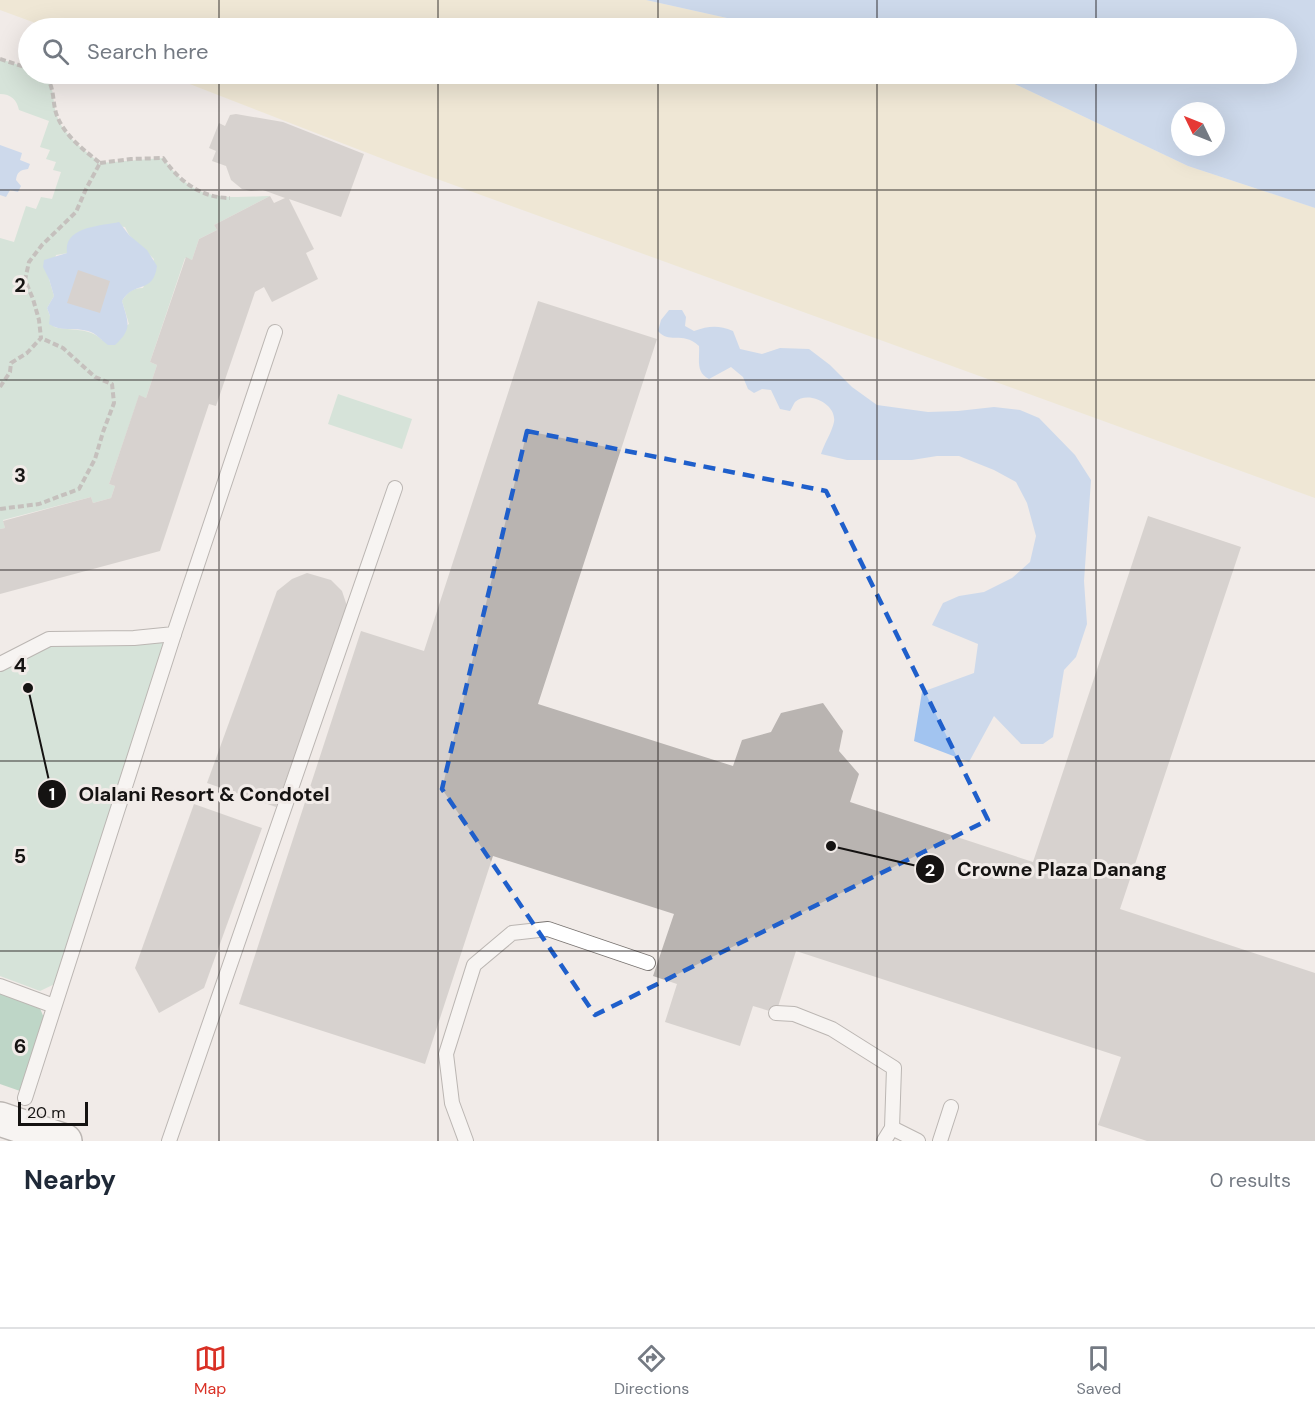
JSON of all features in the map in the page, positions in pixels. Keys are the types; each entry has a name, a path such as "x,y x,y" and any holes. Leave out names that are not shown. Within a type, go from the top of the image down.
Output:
{"main road":[{"path":"0,1119 65,1141"}],"lane":[{"path":"25,1098 174,634 275,332"},
{"path":"169,1141 395,488"},
{"path":"0,664 50,639 134,638 174,634"},
{"path":"466,1141 452,1103 446,1054 474,965 512,933 548,929 648,963"},
{"path":"0,986 54,1006"},
{"path":"776,1013 794,1014 832,1029 894,1068 892,1128 884,1141"},
{"path":"940,1141 951,1107"},
{"path":"892,1128 918,1141"}],"path":[{"path":"0,59 18,65"},
{"path":"50,84 61,124 69,136 100,163 150,157 163,158 183,181 203,194 216,198 230,198"},
{"path":"0,387 10,372 11,363 27,352 40,338 39,320 25,280 29,262 42,245 76,212 100,163"},
{"path":"0,509 39,504 79,489 95,459 114,403 112,384 95,377 63,348 40,338"}],"highlighted area":[{"path":"527,431 826,491 988,820 595,1015 442,789"}],"green space":[{"path":"0,59 18,65 18,84 50,84 56,113 63,128 74,141 100,163 163,158 186,183 198,190 223,196 270,196 214,225 217,230 199,239 192,260 185,258 150,362 157,365 146,398 139,396 109,484 115,486 111,498 93,503 91,497 3,520 5,528 0,529 0,238 14,242 26,206 36,209 41,197 52,199 61,172 53,170 56,162 46,159 50,150 40,147 49,121 19,110 13,98 0,94","holes":["109,225 125,227 129,235 154,259 143,288 131,291 122,301 129,324 102,340 86,331 54,327 47,308 54,296 49,279 56,255 68,253 87,229"]},
{"path":"338,394 412,419 402,449 328,424"},
{"path":"174,634 63,980 40,991 0,976 0,664 49,639"},
{"path":"0,992 39,1006 44,1018 20,1091 0,1084"}],"sand":[{"path":"0,0 646,0 727,18 22,18 0,10"},
{"path":"190,84 1015,84 1188,166 1315,208 1315,498 396,164"}],"water":[{"path":"646,0 1315,0 1315,208 1188,166 1015,84 1297,84 1297,18 727,18"},
{"path":"0,145 22,153 20,160 30,164 28,169 17,175 16,180 21,186 18,192 10,190 6,197 0,195"},
{"path":"119,222 129,235 147,250 157,266 152,281 132,291 122,301 127,320 125,334 115,345 108,345 91,332 58,328 49,324 50,316 47,308 54,296 43,267 44,260 67,253 67,244 77,232 94,226"},
{"path":"669,310 682,310 686,317 685,326 694,331 714,327 733,331 740,349 762,354 780,348 809,349 830,365 852,387 877,405 928,412 994,407 1020,410 1039,418 1075,455 1091,480 1084,581 1087,624 1076,657 1064,670 1053,737 1043,744 1021,744 994,716 969,762 914,741 922,692 974,673 978,644 932,625 943,603 959,596 984,592 1012,578 1030,562 1036,536 1027,503 1016,482 959,456 937,456 912,460 847,460 821,454 834,422 834,415 826,405 814,398 807,398 795,402 790,411 780,409 771,390 762,389 754,393 748,389 743,377 731,367 709,379 700,369 699,346 693,341 667,337 658,331 661,320"}],"building":[{"path":"230,115 283,122 364,154 341,217 289,199 314,249 306,253 318,279 272,302 264,287 255,292 216,406 209,404 160,551 0,594 0,529 5,528 3,521 91,497 93,503 111,498 115,486 109,484 139,395 146,398 157,365 150,362 186,257 192,260 199,239 217,230 214,225 270,196 274,203 285,198 263,190 242,189 231,180 226,166 212,161 216,151 209,148 219,123 225,126"},
{"path":"78,270 110,281 100,313 67,303"},
{"path":"538,301 657,339 538,704 733,766 742,740 771,732 781,713 823,703 843,731 839,751 859,774 850,802 1033,862 1148,516 1241,547 1120,909 1315,973 1315,1141 1147,1141 1098,1125 1121,1057 796,951 776,1013 753,1006 740,1046 665,1022 677,984 653,976 674,914 493,856 425,1064 239,1004 361,631 424,651"},
{"path":"307,573 331,580 342,591 348,609 276,807 207,783 277,591 292,579"},
{"path":"194,804 262,828 204,988 159,1013 135,968"}],"place":[{"name":"Olalani Resort & Condotel","path":"28,688"},
{"name":"Crowne Plaza Danang","path":"831,846"}]}
